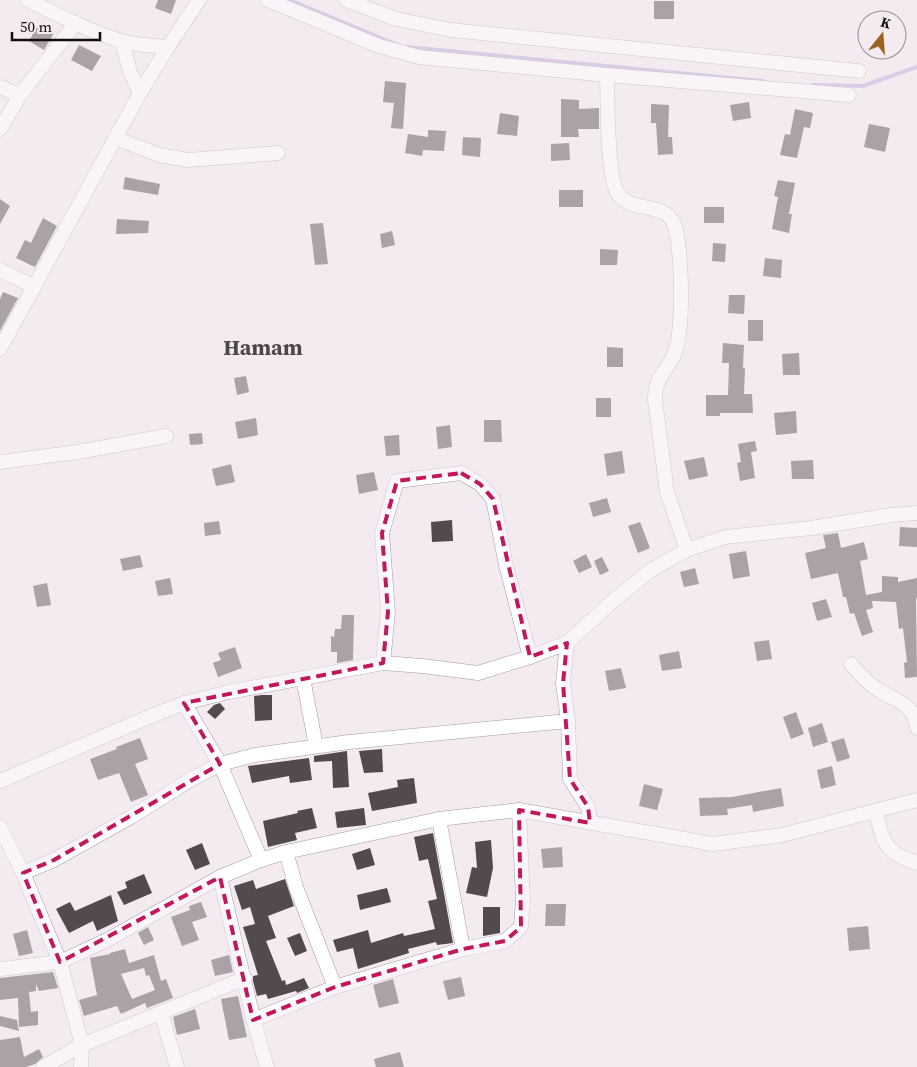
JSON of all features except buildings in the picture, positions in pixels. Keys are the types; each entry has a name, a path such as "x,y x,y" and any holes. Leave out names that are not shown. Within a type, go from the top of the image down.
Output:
{"street":[{"path":"28,0 76,23 122,41 168,47"},
{"path":"0,349 140,93 200,0"},
{"path":"268,0 380,46 405,54 434,59 849,95"},
{"path":"346,0 396,19 451,30 860,71"},
{"path":"0,129 20,95 76,23"},
{"path":"122,41 130,72 140,93"},
{"path":"608,75 608,139 615,188 623,200 629,204 663,211 671,219 675,229 680,292 677,344 672,360 659,377 655,400 667,492 686,550"},
{"path":"0,87 20,95"},
{"path":"115,138 159,155 188,160 278,153"},
{"path":"0,270 34,286"},
{"path":"0,462 78,452 166,436"},
{"path":"383,663 388,612 382,533 397,481 461,473 480,484 493,499 506,565 530,656"},
{"path":"0,781 144,718 184,703 229,692 383,663 478,673 530,656 567,643 614,600 651,570 686,550 725,537 811,528 891,515 917,513"},
{"path":"567,643 563,683 568,721 570,779 588,806 590,823"},
{"path":"851,664 871,685 905,704 914,716 917,728"},
{"path":"303,678 316,746"},
{"path":"184,703 220,764 261,860"},
{"path":"23,873 71,851 220,764 254,755 316,746 568,721"},
{"path":"0,968 60,962 109,939 220,877 261,860 286,852 440,820 519,810 713,844 782,835 917,800"},
{"path":"253,1020 335,987 463,949 505,941 521,927 523,900 519,810"},
{"path":"876,811 886,846 893,852 917,863"},
{"path":"440,820 463,949"},
{"path":"0,827 23,873 60,962 82,1046 81,1067"},
{"path":"286,852 296,887 335,987"},
{"path":"220,877 253,1020 267,1067"},
{"path":"44,1067 82,1046 244,978"},
{"path":"161,1013 177,1067"}],"highlighted area":[{"path":"461,473 480,484 493,499 530,657 567,643 563,683 570,779 588,807 590,823 519,810 521,927 505,941 463,949 335,987 253,1020 220,877 60,962 23,873 54,860 220,764 184,703 383,663 388,612 382,533 397,481"}],"waterway":[{"path":"289,0 398,45"},
{"path":"407,47 763,81"},
{"path":"813,85 863,86 917,67"}],"district":[{"name":"Hamam","path":"263,347"}]}
